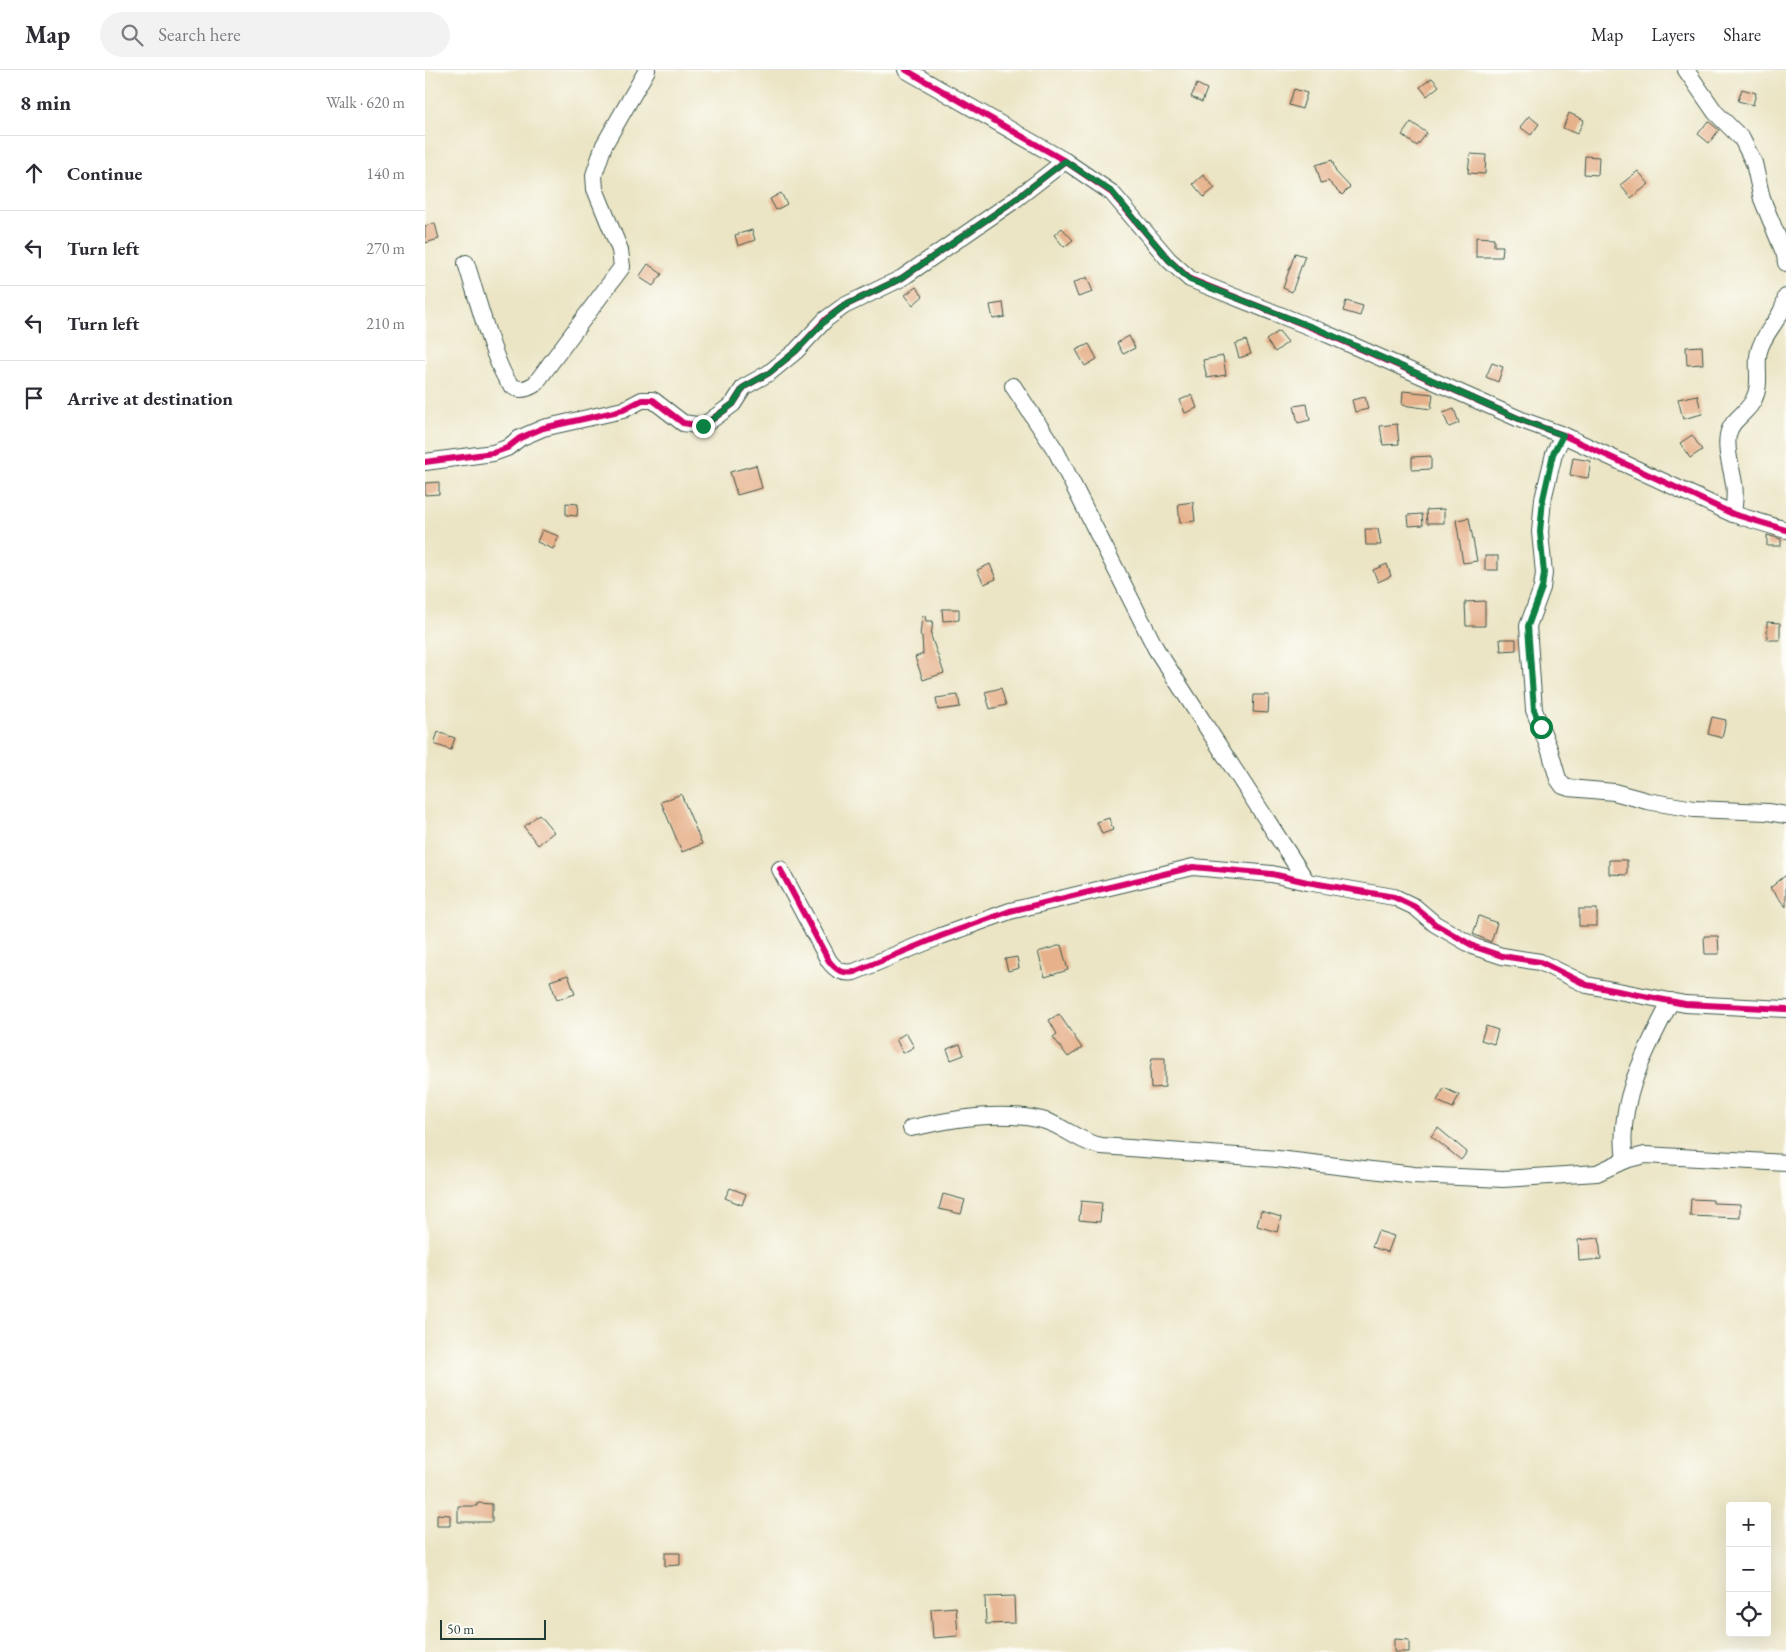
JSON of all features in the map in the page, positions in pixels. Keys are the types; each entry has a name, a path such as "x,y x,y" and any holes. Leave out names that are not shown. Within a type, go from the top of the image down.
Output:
{"street":[{"path":"466,263 495,354 505,377 511,385 519,390 527,389 535,384 619,274 622,267 620,250 595,188 594,175 604,145 647,70"},
{"path":"906,70 1065,161 1112,192 1169,260 1190,280 1320,330 1524,421 1563,435 1733,514 1786,530"},
{"path":"1686,70 1715,112 1743,139 1754,163 1762,199 1786,263"},
{"path":"425,462 493,452 507,448 520,438 543,428 623,410 642,400 653,400 683,423 703,426 733,404 744,387 769,373 796,351 827,319 844,306 902,278 1012,202 1065,161"},
{"path":"1733,514 1735,486 1727,449 1728,434 1736,419 1753,403 1756,396 1759,388 1757,364 1759,349 1780,317 1786,297"},
{"path":"1013,386 1056,451 1156,649 1307,882"},
{"path":"1563,435 1553,454 1543,499 1540,532 1544,573 1542,588 1528,626 1534,710 1550,751 1558,779 1563,786 1569,788 1614,792 1647,802 1694,809 1768,812 1786,815"},
{"path":"780,869 829,961 835,968 845,974 1010,911 1193,867 1272,874 1394,897 1415,907 1435,924 1475,947 1502,956 1539,962 1587,985 1671,1001 1786,1009"},
{"path":"1625,1160 1623,1136 1637,1069 1671,1001"},
{"path":"911,1128 963,1117 1009,1116 1043,1120 1092,1145 1278,1159 1414,1175 1503,1179 1597,1173 1625,1160 1645,1155 1786,1163"}],"building":[{"path":"1432,78 1439,86 1427,96 1420,87"},
{"path":"1197,84 1207,89 1202,102 1191,97"},
{"path":"1294,89 1307,93 1302,109 1289,105"},
{"path":"1742,89 1756,93 1753,105 1738,101"},
{"path":"1569,113 1584,120 1577,134 1563,128"},
{"path":"1529,116 1539,124 1531,135 1520,127"},
{"path":"1708,121 1719,130 1709,143 1698,134"},
{"path":"1411,122 1427,133 1417,146 1402,135"},
{"path":"1470,154 1486,155 1485,174 1468,173"},
{"path":"1585,156 1599,157 1598,175 1584,174"},
{"path":"1332,160 1336,172 1350,187 1342,195 1328,181 1321,183 1316,165"},
{"path":"1638,171 1649,184 1631,198 1620,185"},
{"path":"1203,175 1215,188 1204,197 1193,184"},
{"path":"781,193 787,204 776,210 770,199"},
{"path":"435,223 439,239 425,243 425,226"},
{"path":"1062,228 1073,240 1064,247 1054,235"},
{"path":"752,230 755,240 738,246 735,235"},
{"path":"1476,237 1494,238 1494,246 1503,246 1502,257 1476,257"},
{"path":"1295,253 1305,256 1292,292 1283,288"},
{"path":"648,264 662,274 653,286 639,277"},
{"path":"1087,277 1093,292 1078,297 1073,283"},
{"path":"916,287 923,296 913,305 905,295"},
{"path":"1346,301 1363,306 1360,316 1343,311"},
{"path":"1003,303 1005,317 993,319 990,305"},
{"path":"1279,331 1288,342 1275,352 1266,340"},
{"path":"1129,336 1135,348 1123,354 1117,343"},
{"path":"1246,340 1251,354 1239,358 1235,344"},
{"path":"1089,344 1097,359 1085,366 1076,350"},
{"path":"1702,346 1703,364 1687,365 1686,347"},
{"path":"1223,356 1226,375 1207,378 1203,360"},
{"path":"1492,363 1503,367 1498,382 1486,377"},
{"path":"1403,391 1433,394 1431,409 1402,405"},
{"path":"1192,395 1197,408 1185,413 1180,400"},
{"path":"1697,395 1702,414 1683,419 1678,399"},
{"path":"1365,397 1368,409 1355,412 1352,400"},
{"path":"1307,404 1310,420 1298,423 1294,406"},
{"path":"1454,409 1459,423 1449,427 1443,413"},
{"path":"1397,424 1399,444 1383,445 1380,426"},
{"path":"1692,435 1702,450 1690,458 1680,443"},
{"path":"1431,456 1431,469 1412,470 1412,457"},
{"path":"1573,458 1591,461 1588,478 1570,475"},
{"path":"756,465 762,488 737,495 730,472"},
{"path":"439,482 439,494 425,495 425,483"},
{"path":"1193,502 1195,521 1180,523 1178,504"},
{"path":"566,503 578,504 577,516 566,515"},
{"path":"1444,509 1444,523 1427,523 1426,510"},
{"path":"1422,514 1423,525 1409,526 1408,515"},
{"path":"1469,518 1477,561 1463,563 1456,520"},
{"path":"1365,529 1378,529 1381,545 1366,545"},
{"path":"542,530 559,536 553,549 537,542"},
{"path":"1767,535 1781,539 1781,546 1767,546"},
{"path":"1485,556 1498,556 1498,570 1485,570"},
{"path":"990,564 996,579 984,584 977,570"},
{"path":"1387,564 1391,576 1378,582 1373,570"},
{"path":"1485,601 1485,626 1466,626 1465,602"},
{"path":"942,609 959,609 959,620 943,621"},
{"path":"922,616 925,616 926,621 933,621 931,636 944,673 923,680 915,657 923,654 922,636 920,636"},
{"path":"1767,622 1780,623 1780,640 1767,640"},
{"path":"1500,639 1516,639 1516,650 1501,651"},
{"path":"1001,688 1006,705 990,709 985,692"},
{"path":"958,695 960,707 938,710 936,698"},
{"path":"1254,695 1269,695 1268,713 1253,712"},
{"path":"1712,717 1726,720 1722,738 1708,734"},
{"path":"438,732 455,738 451,750 434,744"},
{"path":"681,794 702,844 682,852 661,802"},
{"path":"539,814 554,832 538,845 524,827"},
{"path":"1109,818 1113,830 1102,834 1097,822"},
{"path":"1609,860 1627,860 1627,875 1609,874"},
{"path":"1786,875 1786,907 1770,888"},
{"path":"1579,909 1597,909 1597,926 1579,926"},
{"path":"1479,916 1497,923 1491,942 1473,934"},
{"path":"1704,936 1718,936 1719,954 1705,954"},
{"path":"1061,945 1068,970 1045,977 1038,952"},
{"path":"1017,957 1019,968 1008,971 1005,959"},
{"path":"568,975 575,994 557,1000 550,981"},
{"path":"1059,1014 1082,1048 1068,1057 1053,1037 1057,1034 1049,1020"},
{"path":"1486,1026 1498,1030 1494,1044 1481,1040"},
{"path":"906,1033 914,1047 903,1053 896,1039"},
{"path":"960,1044 964,1055 951,1060 947,1049"},
{"path":"1152,1058 1165,1058 1165,1087 1151,1088 1150,1071"},
{"path":"1444,1088 1459,1095 1453,1108 1437,1101"},
{"path":"1438,1128 1467,1152 1461,1160 1431,1136"},
{"path":"730,1188 746,1194 742,1205 725,1198"},
{"path":"943,1194 965,1200 961,1214 939,1209"},
{"path":"1691,1199 1713,1200 1713,1203 1740,1204 1740,1218 1690,1216"},
{"path":"1081,1201 1102,1203 1100,1222 1079,1220"},
{"path":"1261,1211 1281,1217 1277,1232 1257,1226"},
{"path":"1378,1231 1394,1236 1388,1252 1372,1247"},
{"path":"1599,1238 1601,1259 1579,1261 1578,1240"},
{"path":"477,1503 492,1504 492,1522 458,1522 458,1506 477,1506"},
{"path":"437,1514 450,1515 450,1526 437,1526"},
{"path":"665,1553 680,1553 680,1565 665,1566"},
{"path":"1014,1596 1015,1623 986,1624 985,1597"},
{"path":"956,1607 958,1636 933,1638 931,1609"},
{"path":"1394,1639 1409,1640 1409,1652 1394,1652"}],"cycle path":[{"path":"906,70 1065,161 1112,193 1169,260 1190,279 1320,331 1524,421 1563,435 1733,514 1786,530"},
{"path":"425,462 493,453 507,448 520,438 543,428 623,410 642,400 653,400 683,423 703,426 733,404 744,387 769,373 796,351 826,319 844,306 902,278 1012,202 1065,161"},
{"path":"780,869 829,961 843,972 854,972 941,936 1010,911 1193,867 1272,874 1394,897 1415,907 1435,924 1475,947 1502,956 1540,962 1587,985 1685,1004 1786,1009"}],"route":[{"path":"703,426 733,404 744,387 769,373 796,351 827,319 844,306 902,278 1012,202 1065,161 1112,192 1148,237 1190,280 1320,330 1397,366 1495,406 1524,421 1563,435 1553,454 1543,499 1540,532 1544,573 1542,588 1528,626 1534,710 1541,727"}]}
